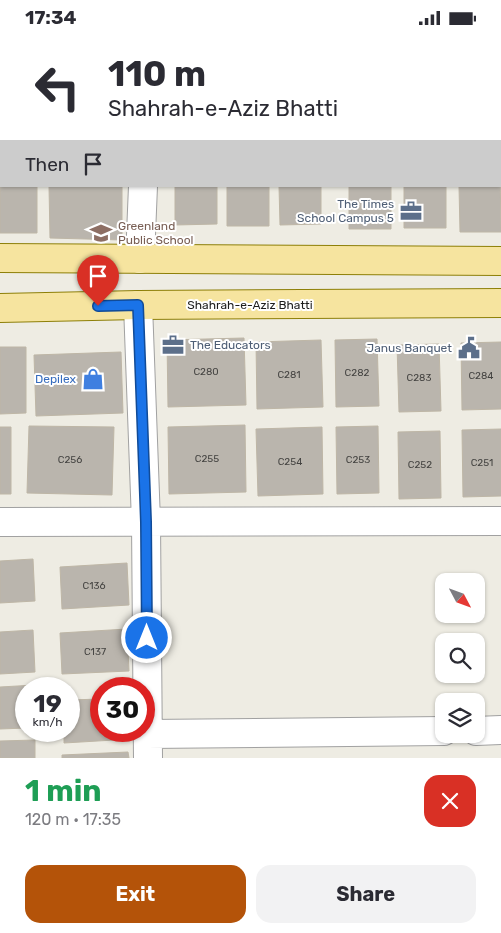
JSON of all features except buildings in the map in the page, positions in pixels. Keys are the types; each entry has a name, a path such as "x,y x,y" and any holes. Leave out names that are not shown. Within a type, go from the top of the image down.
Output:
{"main road":[{"path":"0,258 501,261"},
{"name":"Shahrah-e-Aziz Bhatti","path":"0,308 138,305 501,303"}],"street":[{"path":"140,259 143,187"},
{"path":"138,305 146,522 148,746 435,731"},
{"path":"0,523 501,521"},
{"path":"485,731 501,730"}],"place":[{"name":"The Times School Campus 5","path":"411,211"},
{"name":"Greenland Public School","path":"101,233"},
{"name":"The Educators","path":"173,345"},
{"name":"Janus Banquet","path":"469,348"},
{"name":"Depilex","path":"93,379"}],"route":[{"path":"98,306 138,305 146,522 147,638"}]}
